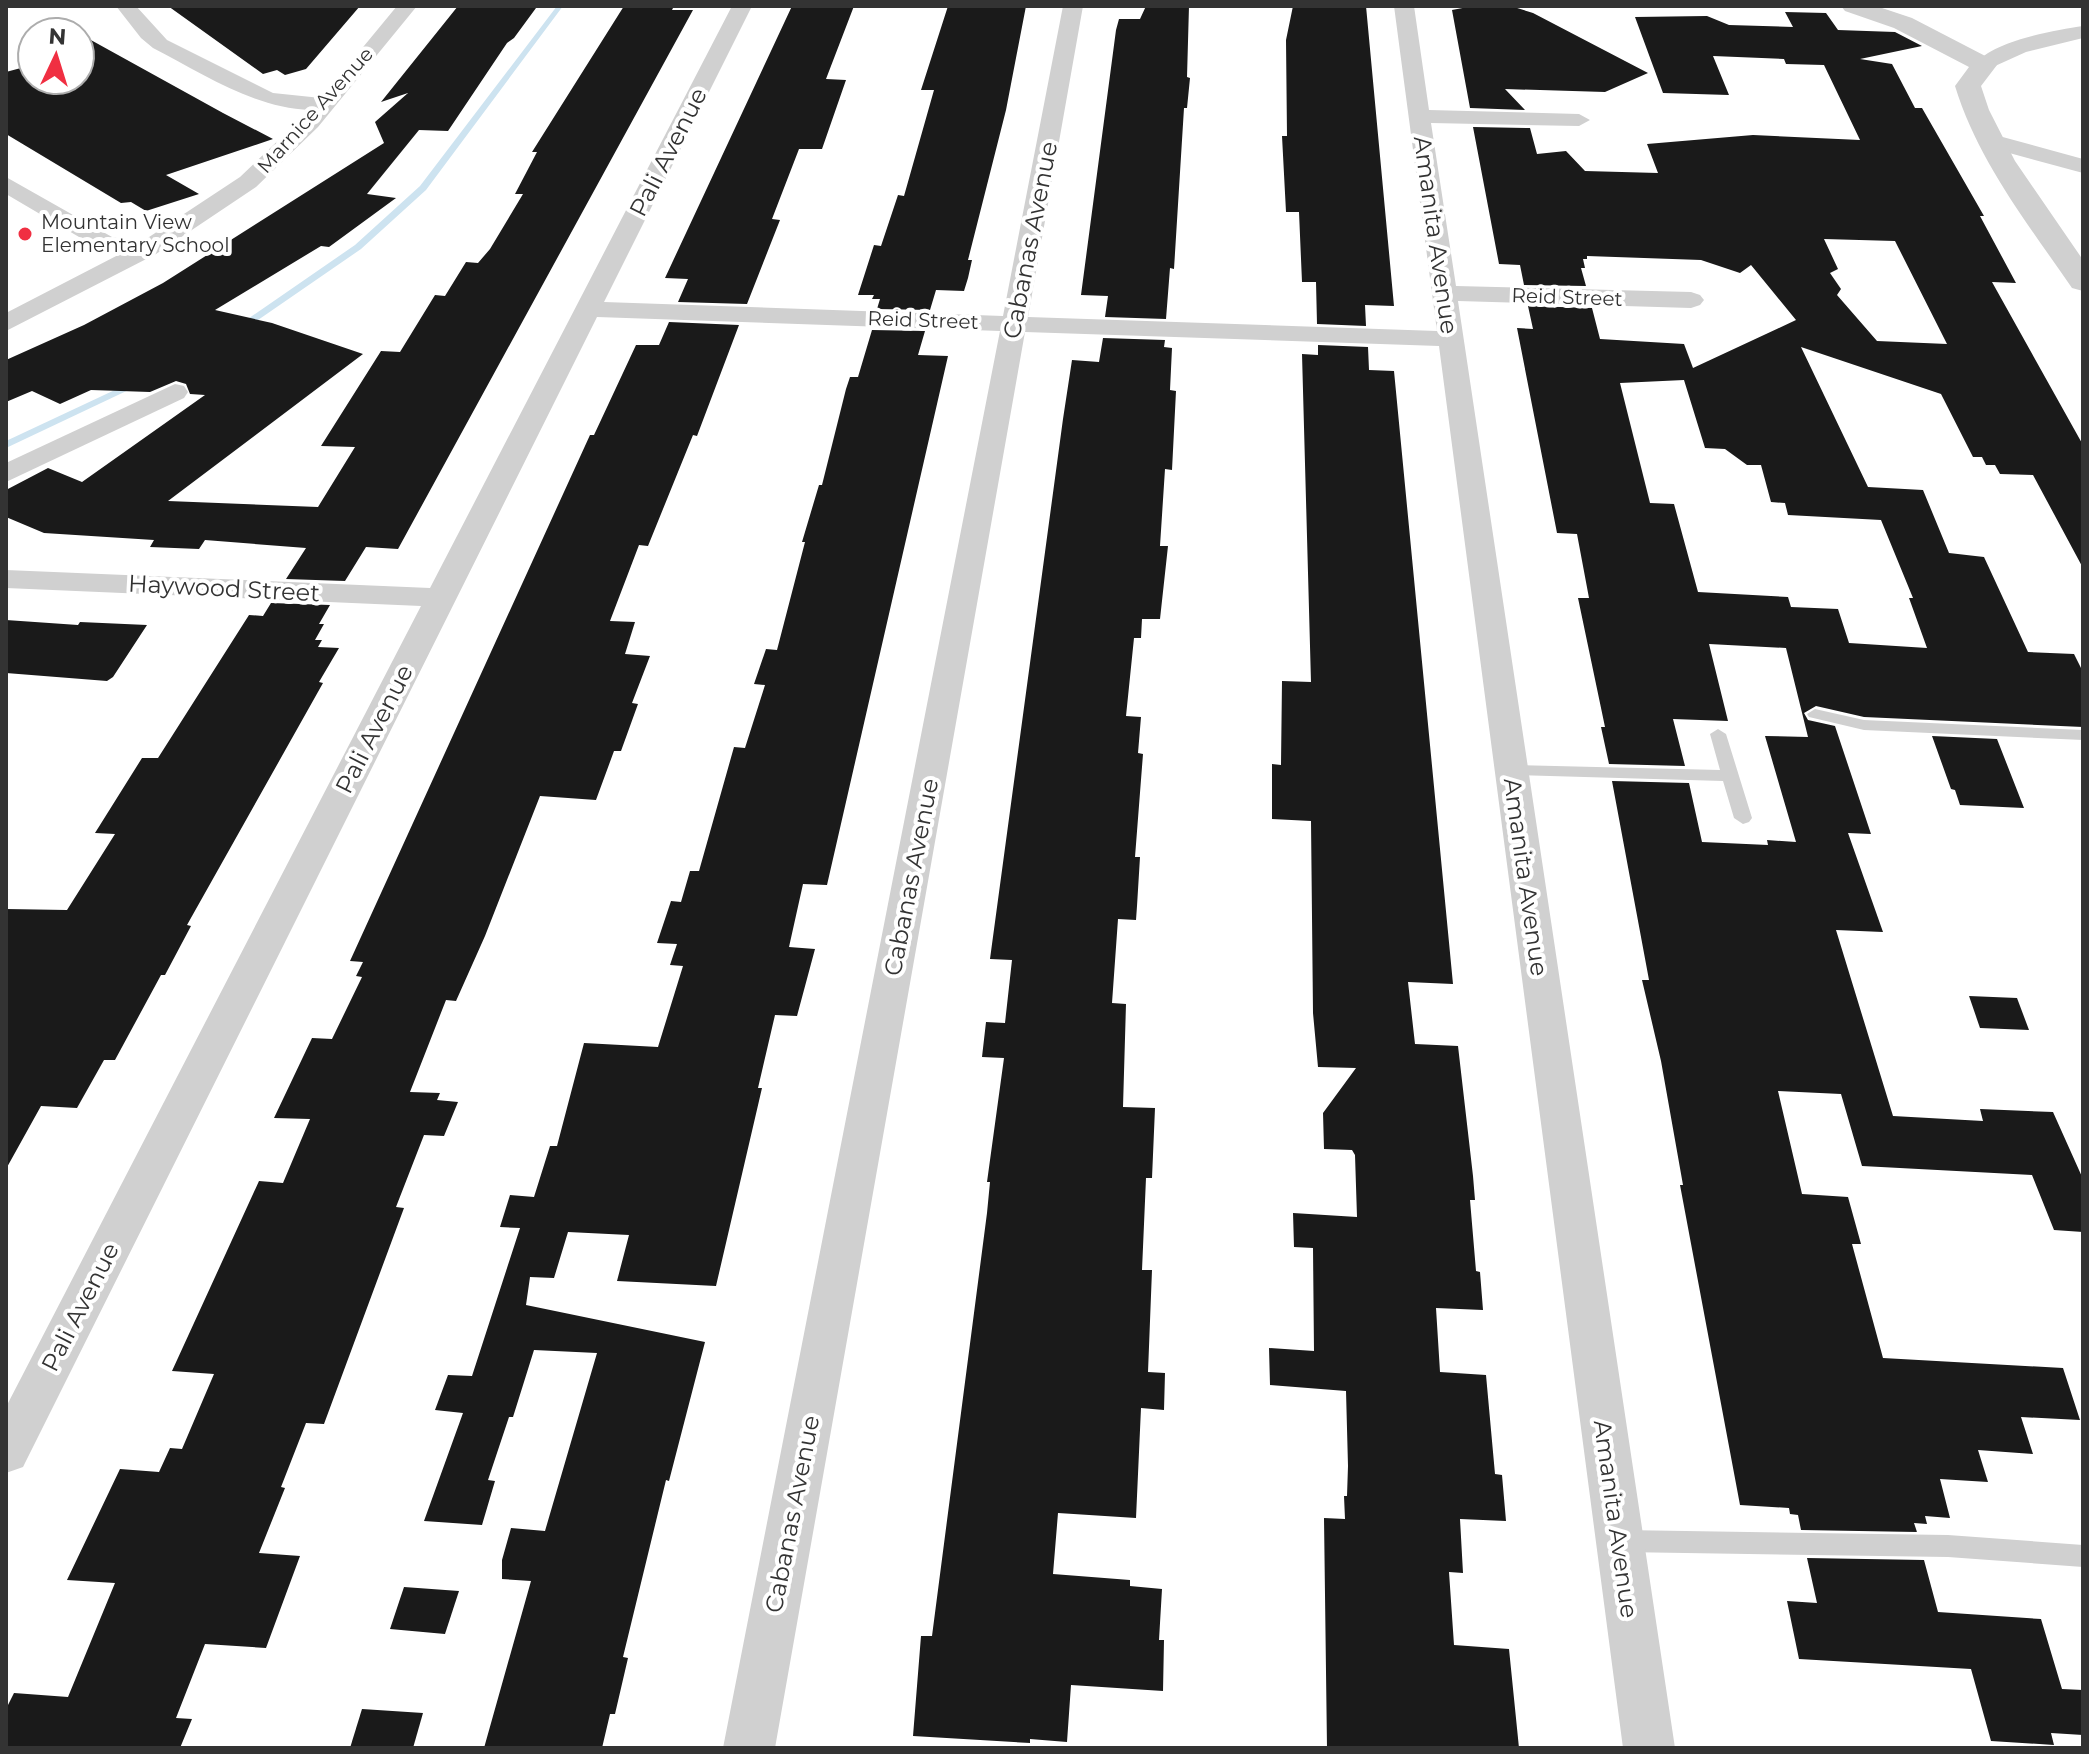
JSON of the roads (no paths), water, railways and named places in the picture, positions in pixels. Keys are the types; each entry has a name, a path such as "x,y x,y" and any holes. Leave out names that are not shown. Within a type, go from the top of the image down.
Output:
{"street":[{"path":"126,6 160,44 266,97 290,103 324,104"},
{"name":"Marnice Avenue","path":"6,323 141,251 250,180 285,148 407,6"},
{"name":"Pali Avenue","path":"6,1453 742,6"},
{"name":"Cabanas Avenue","path":"749,1748 1073,6"},
{"name":"Amanita Avenue","path":"1404,6 1649,1748"},
{"path":"1853,6 1903,23 1984,65"},
{"path":"2083,32 2029,43 2003,52 1984,65 1968,86 1974,112 1988,140 2083,282"},
{"path":"1420,116 1579,120"},
{"path":"1988,140 2083,166"},
{"path":"6,184 104,242 141,251"},
{"name":"Reid Street","path":"1443,293 1691,300"},
{"name":"Reid Street","path":"588,309 1450,339"},
{"path":"6,474 175,392"},
{"name":"Haywood Street","path":"6,579 441,598"}],"lane":[{"path":"1815,714 1864,725 2083,735"},
{"path":"1718,734 1743,818"},
{"path":"1511,770 1730,776"},
{"path":"1619,1541 1948,1546 2083,1556"}],"waterway":[{"path":"242,327 358,247 423,188 560,6"},
{"path":"6,445 134,384"}],"place":[{"name":"Mountain View Elementary School","path":"25,234"}]}
